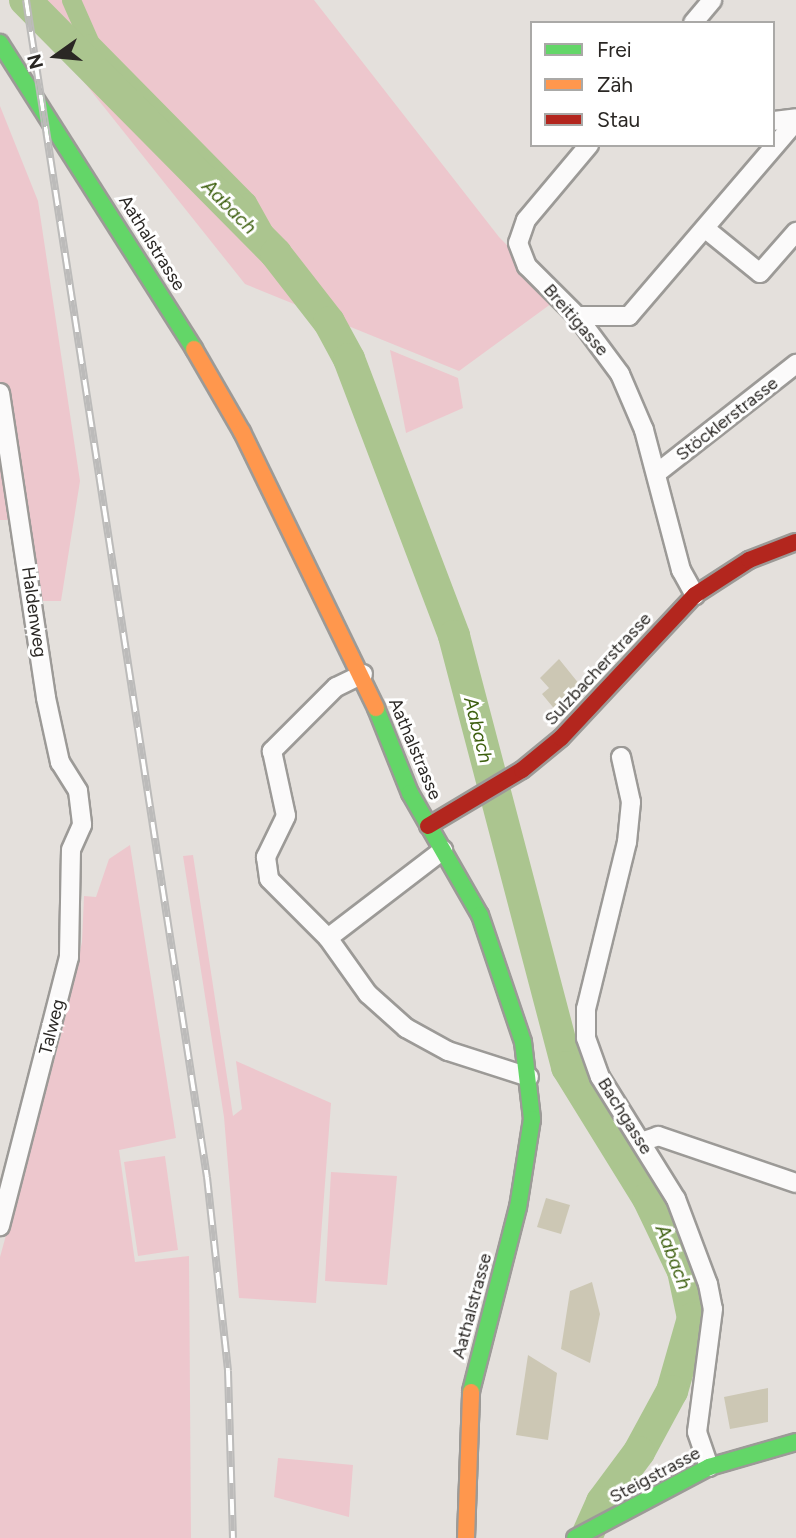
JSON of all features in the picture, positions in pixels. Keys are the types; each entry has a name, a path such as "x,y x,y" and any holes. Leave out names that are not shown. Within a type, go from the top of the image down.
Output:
{"main road":[{"name":"Aathalstrasse","path":"0,43 217,386 363,674 428,826 491,939 529,1077 532,1119 524,1180 471,1389 466,1538"},
{"name":"Sulzbacherstrasse","path":"428,826 504,782 590,710 695,595 749,560 796,542"},
{"name":"Steigstrasse","path":"575,1538 601,1531 709,1467 796,1441"}],"street":[{"path":"694,21 712,0"},
{"path":"775,121 796,119"},
{"path":"775,145 796,119"},
{"name":"Breitigasse","path":"587,147 526,220 518,243 527,265 577,316 620,374 657,473 681,570 695,595"},
{"path":"577,316 629,316 708,230 774,147"},
{"path":"708,230 760,273 796,232"},
{"name":"Stöcklerstrasse","path":"657,473 796,364"},
{"name":"Haldenweg","path":"0,393 46,698 60,762 78,791 82,825"},
{"path":"363,674 336,687 272,751 286,816 266,857 269,879 328,938 368,994 406,1028 447,1051 529,1077"},
{"name":"Bachgasse","path":"621,757 631,802 626,853 586,1009 586,1038 600,1077 676,1199 708,1284 713,1309 697,1432 709,1467"},
{"name":"Talweg","path":"0,1226 69,957 71,850 82,825"},
{"path":"328,938 443,850"},
{"path":"641,1142 658,1136 796,1183"}],"shaded area":[{"path":"38,0 314,0 499,237 559,298 459,371 245,284 41,28"},
{"path":"0,106 38,201 80,481 61,601 20,601 9,520 0,520"},
{"path":"390,350 458,378 463,408 406,433"},
{"path":"130,845 176,1138 119,1150 135,1262 189,1256 191,1538 0,1538 0,1257 60,1039 82,942 84,896 96,897 109,859"},
{"path":"193,855 233,1116 242,1109 236,1061 331,1103 316,1303 239,1298 224,1117 183,856"},
{"path":"165,1156 178,1250 138,1256 124,1162"},
{"path":"331,1172 397,1176 387,1285 325,1281"},
{"path":"278,1458 353,1465 349,1517 274,1497"}],"building":[{"path":"559,659 584,690 557,712 542,694 549,688 540,678"},
{"path":"546,1198 570,1205 561,1234 537,1227"},
{"path":"592,1282 600,1314 590,1363 561,1349 570,1291"},
{"path":"528,1355 557,1373 548,1440 516,1435"},
{"path":"768,1388 768,1422 730,1429 724,1397"}],"waterway":[{"name":"Aabach","path":"25,0 276,254 329,322 349,359 454,636 567,1067 648,1198 683,1271 693,1318 672,1391 639,1452 602,1502 586,1538"},
{"path":"71,0 90,43 247,202 276,254"}],"railway":[{"path":"26,0 207,1177 228,1371 233,1538"}],"traffic: fast":[{"path":"0,43 194,349"},
{"path":"376,708 410,793 480,915 523,1042 532,1119 518,1207 471,1392"},
{"path":"575,1538 709,1467 796,1442"}],"traffic: slow":[{"path":"194,349 242,432 376,708"},
{"path":"466,1538 471,1392"}],"traffic: jam":[{"path":"428,826 522,770 561,738 695,595 749,560 796,542"}]}
